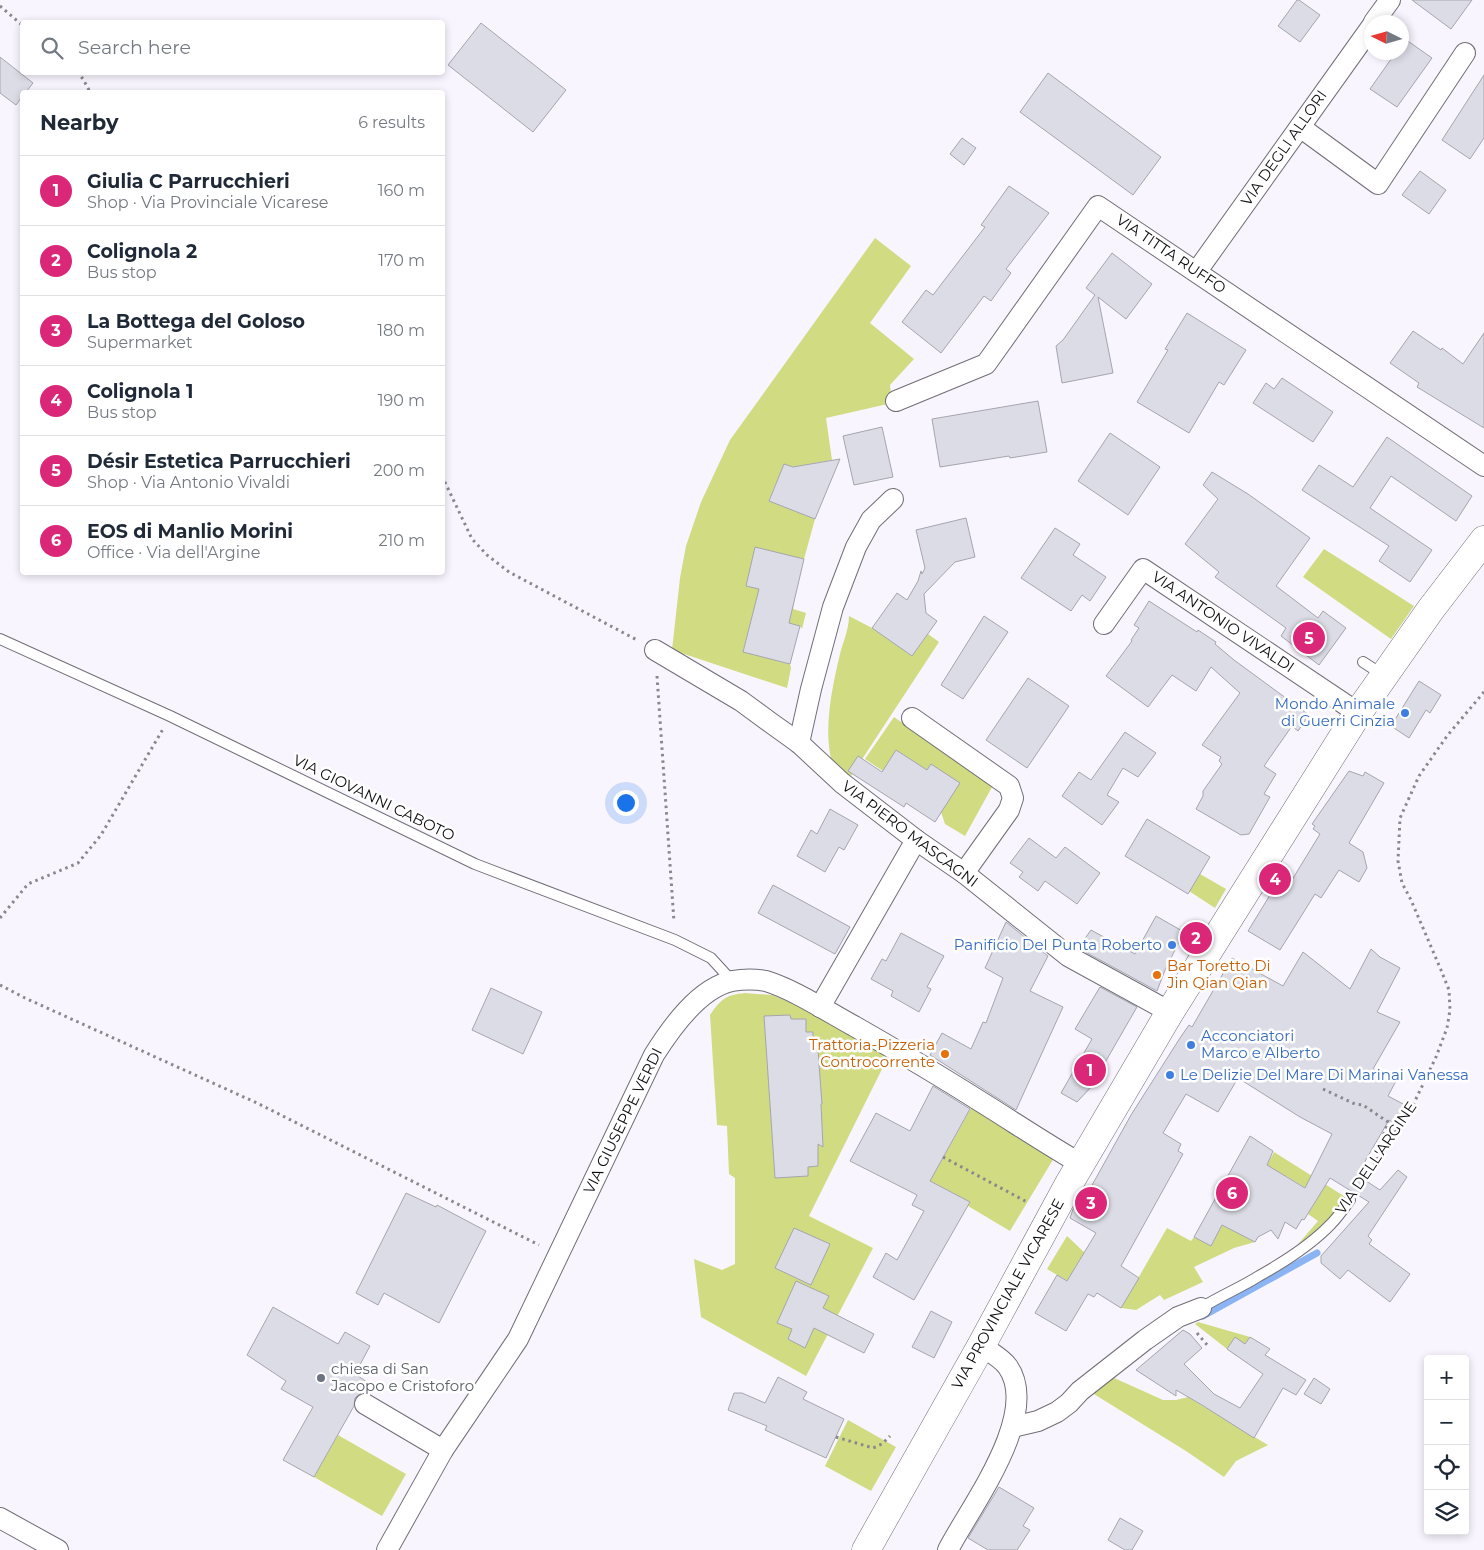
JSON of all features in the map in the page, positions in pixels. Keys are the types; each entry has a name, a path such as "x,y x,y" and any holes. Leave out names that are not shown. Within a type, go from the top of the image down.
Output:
{"main road":[{"name":"VIA PROVINCIALE VICARESE","path":"866,1550 1081,1164 1170,1012 1358,713 1373,669 1431,608 1484,540"}],"street":[{"path":"1379,15 1390,0"},
{"name":"VIA DEGLI ALLORI","path":"1197,271 1364,37"},
{"path":"1300,127 1378,184 1465,53"},
{"name":"VIA TITTA RUFFO","path":"896,402 986,364 1098,206 1484,466"},
{"path":"799,744 811,689 833,607 856,547 871,520 893,499"},
{"name":"VIA ANTONIO VIVALDI","path":"1104,624 1143,569 1358,713"},
{"name":"VIA PIERO MASCAGNI","path":"655,650 741,701 799,744 913,845 964,874 1068,956 1170,1012"},
{"path":"912,718 1009,786 1013,798 1009,810 964,874"},
{"path":"820,1007 913,845"},
{"name":"VIA GIUSEPPE VERDI","path":"387,1550 443,1450 518,1339 658,1048 688,1010 709,992 732,981 749,979 765,981 782,988 820,1007 978,1100 1081,1164"},
{"name":"VIA DELL'ARGINE","path":"1013,1427 1038,1421 1057,1412 1080,1391 1145,1340 1178,1317 1201,1308"},
{"path":"948,1550 998,1463 1013,1427 1017,1398 1014,1377 1008,1366 981,1346"},
{"path":"365,1404 443,1450"},
{"path":"0,1518 58,1550"}],"lane":[{"name":"VIA GIOVANNI CABOTO","path":"0,639 170,716 475,864 675,940 711,958 732,981"},
{"name":"VIA DELL'ARGINE","path":"1201,1308 1219,1296 1258,1277 1318,1237 1350,1200"}],"path":[{"path":"0,6 20,23"},
{"path":"80,75 89,90"},
{"path":"445,482 472,540 509,572 655,650 675,940"},
{"name":"VIA DELL'ARGINE","path":"1350,1200 1414,1103 1436,1057 1447,1028 1450,1010 1449,990 1402,883 1398,861 1400,818 1419,776 1447,736 1484,692"},
{"path":"0,918 28,884 78,863 101,835 170,716"},
{"path":"0,985 257,1103 558,1254"},
{"path":"1323,1089 1354,1104 1363,1105 1388,1122 1377,1154 1378,1160"},
{"path":"943,1158 1027,1202"},
{"path":"1190,1334 1194,1329 1208,1346"},
{"path":"836,1436 874,1448 882,1444 890,1436"}],"green space":[{"path":"875,238 911,266 870,323 914,359 890,385 892,403 826,418 832,460 793,467 784,464 769,500 815,519 804,559 755,548 747,586 795,597 793,609 806,613 802,629 800,626 753,613 743,651 790,664 787,688 672,650 680,578 686,546 701,502 730,440"},
{"path":"1324,549 1414,606 1391,639 1303,577"},
{"path":"849,616 872,628 912,656 928,634 939,642 851,776 832,763 828,736 832,694"},
{"path":"894,717 992,787 965,836 945,824 927,770 896,750 883,771 865,759"},
{"path":"1200,874 1226,889 1215,908 1189,891"},
{"path":"745,993 772,995 794,1004 889,1055 809,1216 873,1248 806,1376 701,1317 694,1259 722,1270 735,1264 735,1178 729,1174 727,1126 717,1125 710,1015 724,999"},
{"path":"971,1108 1054,1158 1010,1231 968,1206 970,1202 930,1181"},
{"path":"1274,1152 1347,1198 1310,1239 1294,1249 1318,1221 1308,1214 1319,1196 1286,1176 1274,1196 1258,1181"},
{"path":"1222,1225 1255,1242 1234,1248 1194,1267 1203,1282 1164,1300 1160,1295 1136,1310 1121,1308 1167,1228 1191,1241 1194,1237 1211,1246"},
{"path":"1067,1236 1085,1253 1076,1286 1047,1269"},
{"path":"1198,1322 1250,1337 1236,1356 1195,1324"},
{"path":"1112,1377 1163,1400 1176,1400 1188,1397 1268,1445 1236,1461 1224,1477 1186,1451 1089,1391"},
{"path":"848,1420 896,1447 871,1491 825,1466"},
{"path":"338,1435 406,1474 382,1516 314,1477"}],"building":[{"path":"1297,0 1320,15 1300,42 1278,26"},
{"path":"1412,0 1472,0 1451,29"},
{"path":"481,23 566,90 533,132 448,65"},
{"path":"1409,42 1432,58 1397,107 1370,89 1390,60 1409,60"},
{"path":"0,57 20,73 20,75 33,83 28,90 20,90 20,100 16,105 0,93"},
{"path":"1048,73 1161,157 1133,195 1020,112"},
{"path":"1484,75 1484,138 1470,159 1442,140"},
{"path":"962,138 976,148 964,165 950,154"},
{"path":"1420,171 1446,190 1429,214 1402,195"},
{"path":"1009,186 1049,213 1006,269 1011,273 991,301 984,296 941,353 902,322 926,290 933,295 985,227 981,225"},
{"path":"1112,253 1152,284 1126,319 1098,297 1113,373 1062,383 1056,346 1063,340 1095,295 1086,288"},
{"path":"1187,313 1246,350 1224,385 1219,382 1189,433 1137,402 1168,350 1165,349"},
{"path":"1413,331 1441,350 1442,348 1463,364 1484,333 1484,428 1417,387 1419,383 1390,363"},
{"path":"1282,378 1333,412 1313,442 1253,403 1266,383 1274,389"},
{"path":"1038,401 1047,452 940,467 932,419"},
{"path":"882,427 893,477 854,485 843,436"},
{"path":"1110,433 1160,467 1128,515 1078,481"},
{"path":"1387,437 1472,496 1456,521 1391,476 1370,508 1432,550 1410,582 1379,561 1389,546 1302,490 1319,465 1353,487"},
{"path":"840,459 815,519 769,501 784,464 793,467"},
{"path":"1212,472 1248,494 1310,538 1276,586 1318,618 1323,611 1346,628 1319,665 1281,636 1286,628 1215,577 1219,572 1185,544 1218,499 1203,485"},
{"path":"966,518 975,557 955,562 924,594 926,613 937,621 912,656 872,628 897,593 907,600 918,581 921,571 922,574 925,568 916,530"},
{"path":"1055,528 1080,544 1073,555 1106,577 1090,601 1082,595 1071,611 1021,578"},
{"path":"755,547 804,559 789,623 800,626 790,664 743,652 759,589 746,586"},
{"path":"1149,601 1216,642 1215,644 1234,660 1309,715 1298,731 1292,726 1264,766 1276,774 1264,794 1270,797 1249,834 1241,835 1196,809 1203,796 1203,791 1222,764 1219,761 1221,757 1202,745 1240,693 1211,667 1196,691 1172,675 1148,707 1106,676 1132,641 1139,628 1134,625"},
{"path":"984,616 1008,632 963,699 941,685"},
{"path":"1028,678 1069,706 1027,768 986,740"},
{"path":"1419,681 1441,695 1430,713 1426,710 1409,738 1391,726"},
{"path":"1125,732 1156,753 1138,777 1123,768 1107,795 1119,802 1102,825 1062,796 1079,772 1091,780"},
{"path":"896,750 927,770 931,764 960,783 935,822 906,803 904,807 848,771 858,756 882,772"},
{"path":"1349,771 1363,776 1365,772 1384,783 1349,843 1363,852 1367,868 1359,882 1339,870 1321,898 1315,894 1280,950 1248,931 1278,882 1287,888 1320,834 1313,829 1315,826 1312,824"},
{"path":"830,809 858,825 844,850 839,847 825,872 797,856 811,830 817,834"},
{"path":"1147,819 1210,857 1188,894 1125,856"},
{"path":"1029,838 1056,858 1065,847 1100,873 1077,904 1045,881 1038,891 1019,877 1023,872 1010,863"},
{"path":"773,885 850,927 835,954 758,913"},
{"path":"1156,916 1184,932 1157,991 1078,948 1091,930 1135,954"},
{"path":"1006,922 1048,956 1030,991 1063,1007 1016,1110 930,1055 942,1033 971,1049 983,1022 986,1023 1003,978 985,968"},
{"path":"901,933 944,956 927,987 931,989 919,1012 891,996 893,991 871,979 882,959 886,961"},
{"path":"1371,949 1380,957 1400,968 1377,1012 1400,1022 1373,1069 1396,1081 1388,1096 1405,1105 1396,1124 1389,1120 1357,1175 1380,1190 1398,1170 1407,1177 1368,1236 1372,1240 1369,1244 1410,1274 1390,1302 1348,1270 1340,1279 1321,1263 1321,1256 1369,1202 1330,1178 1304,1220 1302,1219 1296,1229 1285,1222 1278,1239 1271,1230 1258,1237 1255,1242 1222,1225 1211,1246 1194,1237 1250,1136 1273,1151 1267,1165 1305,1188 1332,1134 1300,1117 1238,1078 1218,1112 1186,1094 1163,1133 1181,1144 1178,1151 1183,1154 1121,1266 1139,1278 1121,1308 1097,1293 1094,1297 1088,1294 1066,1331 1035,1313 1057,1275 1067,1281 1096,1233 1070,1218 1073,1209 1089,1185 1091,1187 1131,1115 1189,1025 1192,1027 1232,958 1283,986 1303,952 1350,989"},
{"path":"1100,987 1137,1007 1103,1066 1108,1069 1077,1102 1061,1093 1092,1039 1075,1029"},
{"path":"491,988 542,1012 523,1054 472,1030"},
{"path":"790,1015 791,1019 806,1019 806,1032 813,1032 813,1049 818,1050 823,1147 818,1144 818,1166 808,1167 808,1176 775,1178 764,1016"},
{"path":"933,1086 970,1109 930,1181 970,1202 914,1300 873,1277 886,1253 897,1260 924,1211 912,1205 917,1195 850,1161 876,1113 910,1131"},
{"path":"406,1193 436,1207 437,1205 486,1231 439,1323 384,1293 378,1305 356,1293"},
{"path":"794,1228 830,1244 811,1285 775,1268"},
{"path":"796,1281 829,1296 823,1308 874,1334 864,1353 814,1328 805,1348 788,1339 792,1329 777,1323"},
{"path":"273,1307 338,1344 345,1332 370,1346 355,1374 367,1382 361,1393 355,1398 354,1406 314,1477 283,1460 313,1407 281,1389 286,1381 247,1355"},
{"path":"931,1311 952,1322 934,1358 912,1347"},
{"path":"1183,1330 1190,1334 1202,1348 1184,1364 1214,1394 1240,1408 1263,1374 1227,1349 1235,1337 1245,1344 1250,1337 1270,1349 1265,1355 1306,1380 1296,1395 1283,1388 1254,1438 1176,1390 1176,1396 1136,1370"},
{"path":"778,1377 807,1392 803,1399 844,1419 826,1458 765,1430 767,1426 728,1410 734,1393 742,1393 765,1403"},
{"path":"1314,1378 1330,1389 1321,1404 1304,1394"},
{"path":"999,1487 1034,1508 1023,1526 1030,1530 1017,1550 988,1550 968,1538"},
{"path":"1120,1518 1143,1531 1132,1550 1125,1550 1108,1540"}],"waterway":[{"path":"1203,1316 1317,1253"}],"place":[{"name":"Désir Estetica Parrucchieri","path":"1309,638"},
{"name":"Mondo Animale di Guerri Cinzia","path":"1405,713"},
{"name":"Colignola 1","path":"1275,879"},
{"name":"Colignola 2","path":"1196,938"},
{"name":"Panificio Del Punta Roberto","path":"1172,945"},
{"name":"Bar Toretto Di Jin Qian Qian","path":"1157,975"},
{"name":"Acconciatori Marco e Alberto","path":"1191,1045"},
{"name":"Trattoria-Pizzeria Controcorrente","path":"945,1054"},
{"name":"Giulia C Parrucchieri","path":"1090,1070"},
{"name":"Le Delizie Del Mare Di Marinai Vanessa","path":"1170,1075"},
{"name":"EOS di Manlio Morini","path":"1232,1193"},
{"name":"La Bottega del Goloso","path":"1091,1203"},
{"name":"chiesa di San Jacopo e Cristoforo","path":"321,1378"}]}
